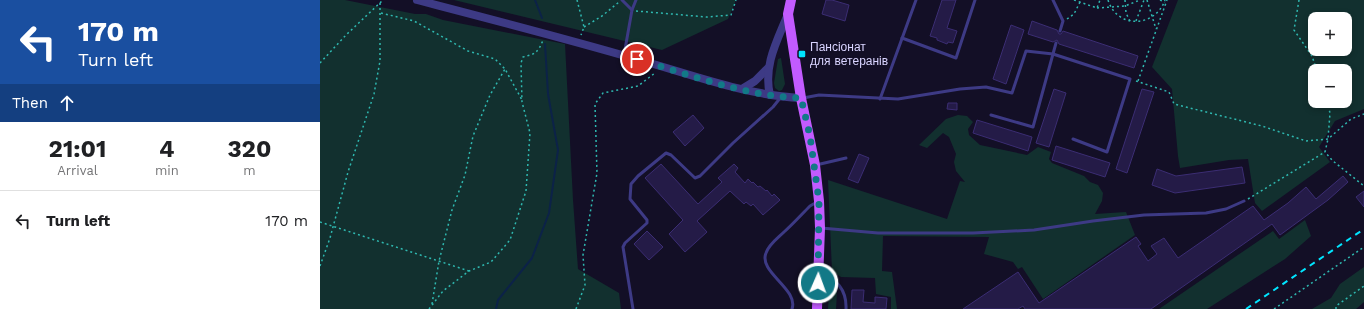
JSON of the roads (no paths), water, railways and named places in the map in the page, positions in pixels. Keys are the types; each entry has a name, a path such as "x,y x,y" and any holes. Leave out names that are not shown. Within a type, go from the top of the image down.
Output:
{"main road":[{"path":"791,0 788,14 819,201 820,228 817,309"}],"street":[{"path":"417,0 546,33 717,83 781,97 801,98"},
{"path":"770,95 767,84 768,68 788,14"},
{"path":"742,89 756,81 768,68"}],"lane":[{"path":"622,0 632,10"},
{"path":"624,55 632,10 636,0"},
{"path":"880,99 916,0"},
{"path":"902,38 956,58 975,0"},
{"path":"1053,0 1063,21 1060,31"},
{"path":"991,115 1033,127 1056,43"},
{"path":"801,98 819,95 898,99 986,86 1012,93 1026,51 1053,54 1130,79 1107,152 1073,140"},
{"path":"633,309 623,247 625,243 647,224 647,220 630,199 631,184 638,176 666,153 671,155 695,178 700,176 781,97"},
{"path":"814,166 846,158"},
{"path":"792,309 792,300 785,287 768,267 765,260 765,254 770,245 810,206 819,201"},
{"path":"820,228 878,233 973,233 1034,230 1144,215 1206,213 1226,209 1244,201"},
{"path":"819,270 834,279 840,286 846,302 846,309"}],"waterway":[{"path":"535,0 542,18"},
{"path":"496,309 498,300 532,258 549,213 558,150 548,94 545,44"}],"railway":[{"path":"1246,309 1364,229"}],"place":[{"name":"Пансіонат для ветеранів","path":"802,54"}]}
